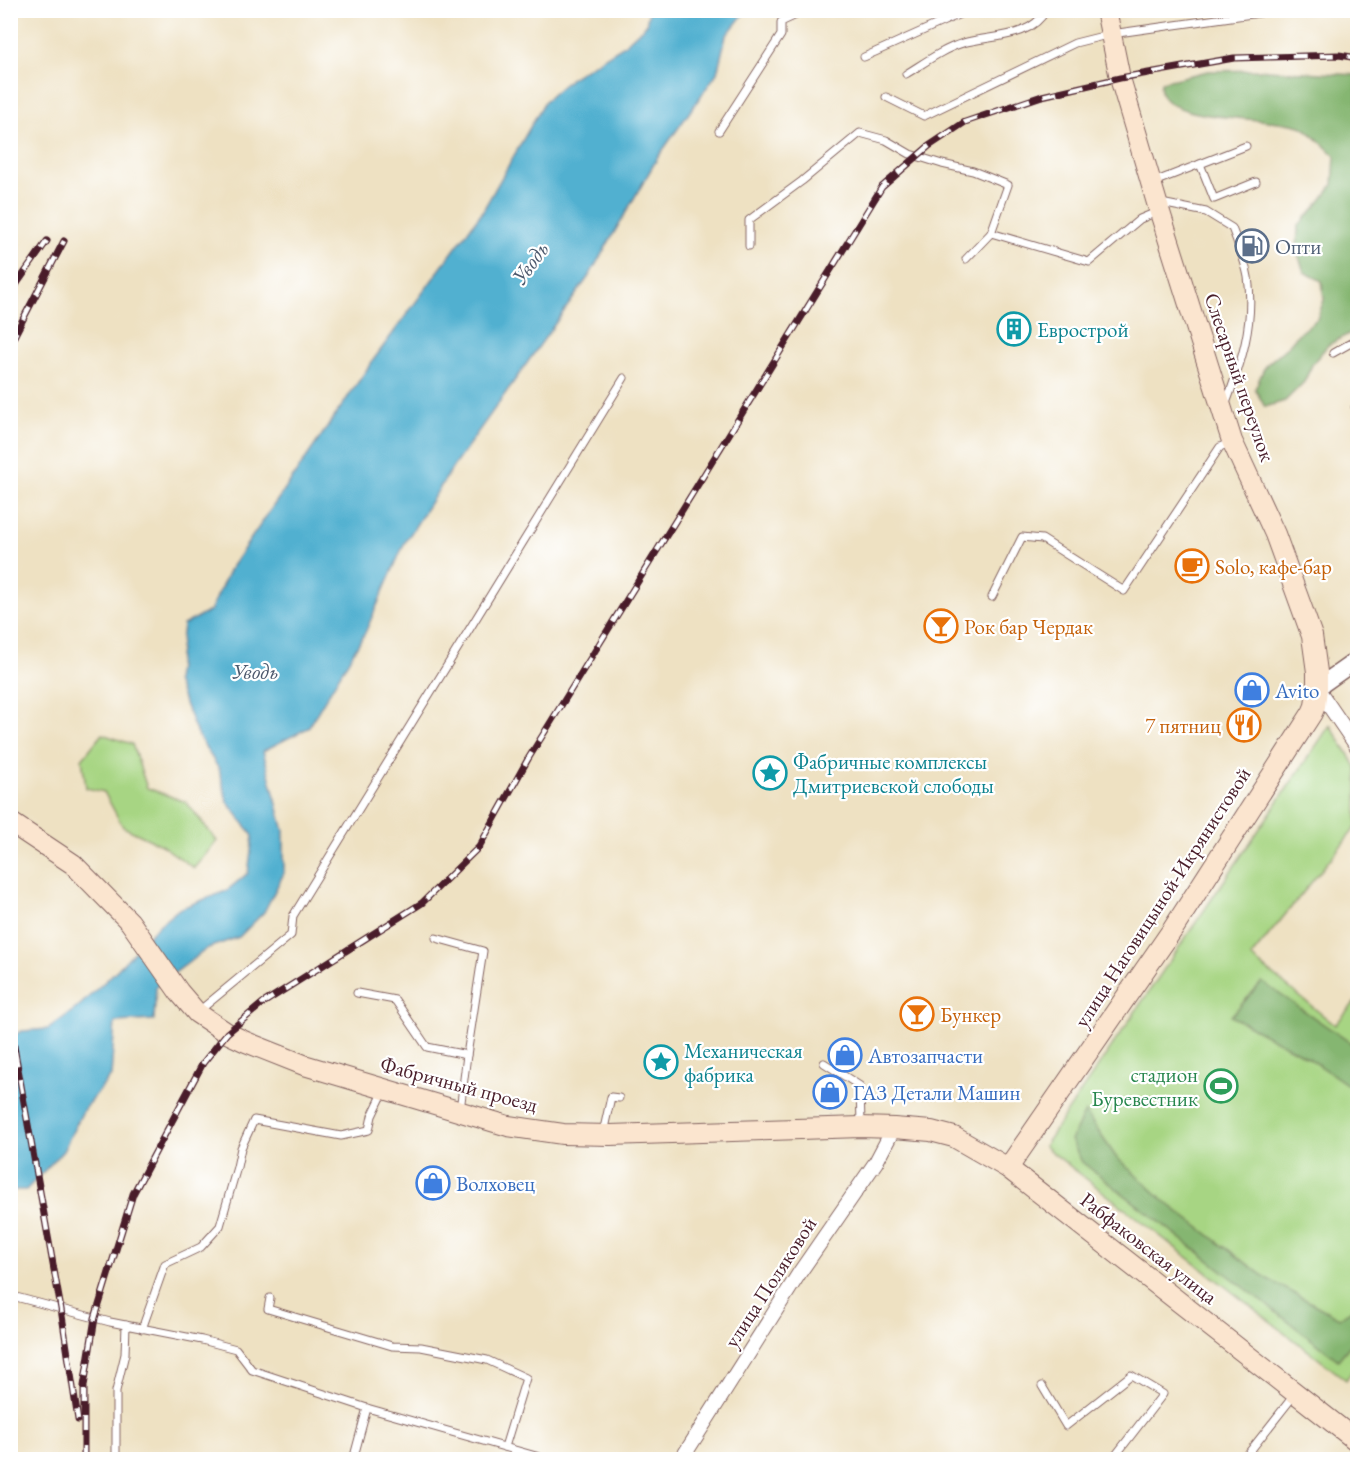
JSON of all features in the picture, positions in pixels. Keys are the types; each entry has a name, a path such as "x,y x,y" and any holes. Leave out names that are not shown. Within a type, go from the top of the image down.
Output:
{"main road":[{"name":"Слесарный переулок","path":"1106,10 1120,78 1232,441 1275,534 1304,611 1316,654 1317,688"},
{"name":"улица Наговицыной-Икрянистовой","path":"1008,1168 1173,929 1312,712 1317,688"},
{"name":"Фабричный проезд","path":"10,822 73,864 130,922 179,992 197,1013 227,1033 304,1065 508,1126 563,1134 894,1128"},
{"name":"Рабфаковская улица","path":"894,1128 931,1131 954,1137 1008,1168 1358,1442"}],"street":[{"path":"1358,659 1317,688 1358,748"},
{"name":"улица Поляковой","path":"681,1460 800,1272 876,1162 894,1128"}],"lane":[{"path":"719,131 781,35 782,22 807,10"},
{"path":"864,57 969,10"},
{"path":"906,74 931,58 962,44 1029,30 1046,10"},
{"path":"886,97 924,116 1075,44 1111,34 1281,10"},
{"path":"749,246 749,220 860,134 886,140 910,154 973,171 1008,185 991,233 966,259"},
{"path":"1151,183 1246,146"},
{"path":"1200,164 1214,199 1256,182"},
{"path":"991,233 1089,262 1140,219 1158,207 1206,212 1232,228 1248,275 1251,314 1245,352 1224,412"},
{"path":"1333,353 1358,339"},
{"path":"197,1013 291,935 292,916 624,378"},
{"path":"1358,406 1356,407 1358,411"},
{"path":"992,597 1022,537 1042,539 1124,591 1220,447 1232,441"},
{"path":"436,938 483,951 460,1113"},
{"path":"357,993 395,1000 427,1047 467,1055"},
{"path":"824,1063 860,1086 861,1127"},
{"path":"142,1329 165,1264 201,1247 219,1226 241,1148 254,1119 341,1136 369,1130 372,1116 385,1090"},
{"path":"602,1135 610,1097 619,1098"},
{"path":"10,1298 16,1297 142,1329 236,1349 252,1370 367,1408 550,1460"},
{"path":"270,1298 268,1309 392,1346 421,1347 487,1360 526,1378 505,1447"},
{"path":"116,1460 116,1391 124,1354 126,1325"},
{"path":"1042,1386 1066,1426 1131,1375 1163,1394 1112,1460"},
{"path":"1243,1460 1295,1394"},
{"path":"353,1460 367,1408"}],"green space":[{"path":"1266,70 1357,75 1358,329 1328,345 1313,363 1304,382 1285,401 1265,407 1255,389 1265,366 1317,319 1324,300 1322,281 1304,272 1297,251 1298,226 1333,185 1335,156 1300,126 1191,112 1165,99 1160,86 1161,82 1208,71"},
{"name":"стадион Буревестник","path":"1330,725 1357,768 1357,826 1251,957 1335,1025 1357,1000 1357,1364 1346,1380 1044,1146"},
{"path":"102,734 132,744 147,788 186,802 217,841 194,868 161,845 123,827 104,792 86,788 82,759"},
{"path":"1262,982 1351,1043 1357,1037 1357,1091 1307,1057 1231,1016"},
{"path":"1085,1112 1116,1157 1168,1204 1266,1278 1339,1318 1357,1307 1357,1337 1338,1360 1082,1162 1071,1140"}],"water":[{"name":"Уводь","path":"649,11 746,11 726,36 717,73 658,157 589,276 453,467 404,544 365,633 308,728 263,751 284,831 284,873 264,912 239,937 208,948 156,987 154,1020 115,1022 111,1076 84,1109 63,1151 26,1190 11,1190 10,1037 22,1031 48,1029 78,1007 158,926 179,909 226,891 248,873 253,836 227,801 219,769 197,734 176,681 183,625 210,611 230,569 374,359 482,212 545,101 571,78 623,46 646,25"}],"railway":[{"path":"84,1460 84,1386 95,1318 133,1194 203,1063 227,1033 263,1003 422,903 479,847 528,759 882,187 929,146 965,122 1042,96 1120,78 1234,58 1339,55 1358,58"},
{"path":"10,295 47,241"},
{"path":"10,344 64,241"},
{"path":"10,1024 61,1309 78,1420"}],"place":[{"name":"Опти","path":"1252,246"},
{"name":"Еврострой","path":"1014,329"},
{"name":"Solo, кафе-бар","path":"1192,566"},
{"name":"Рок бар Чердак","path":"941,626"},
{"name":"Avito","path":"1252,690"},
{"name":"7 пятниц","path":"1244,725"},
{"name":"Фабричные комплексы Дмитриевской слободы","path":"770,773"},
{"name":"Бункер","path":"917,1014"},
{"name":"Автозапчасти","path":"845,1055"},
{"name":"Механическая фабрика","path":"661,1062"},
{"name":"стадион Буревестник","path":"1221,1086"},
{"name":"ГАЗ Детали Машин","path":"830,1092"},
{"name":"Волховец","path":"433,1183"}]}
